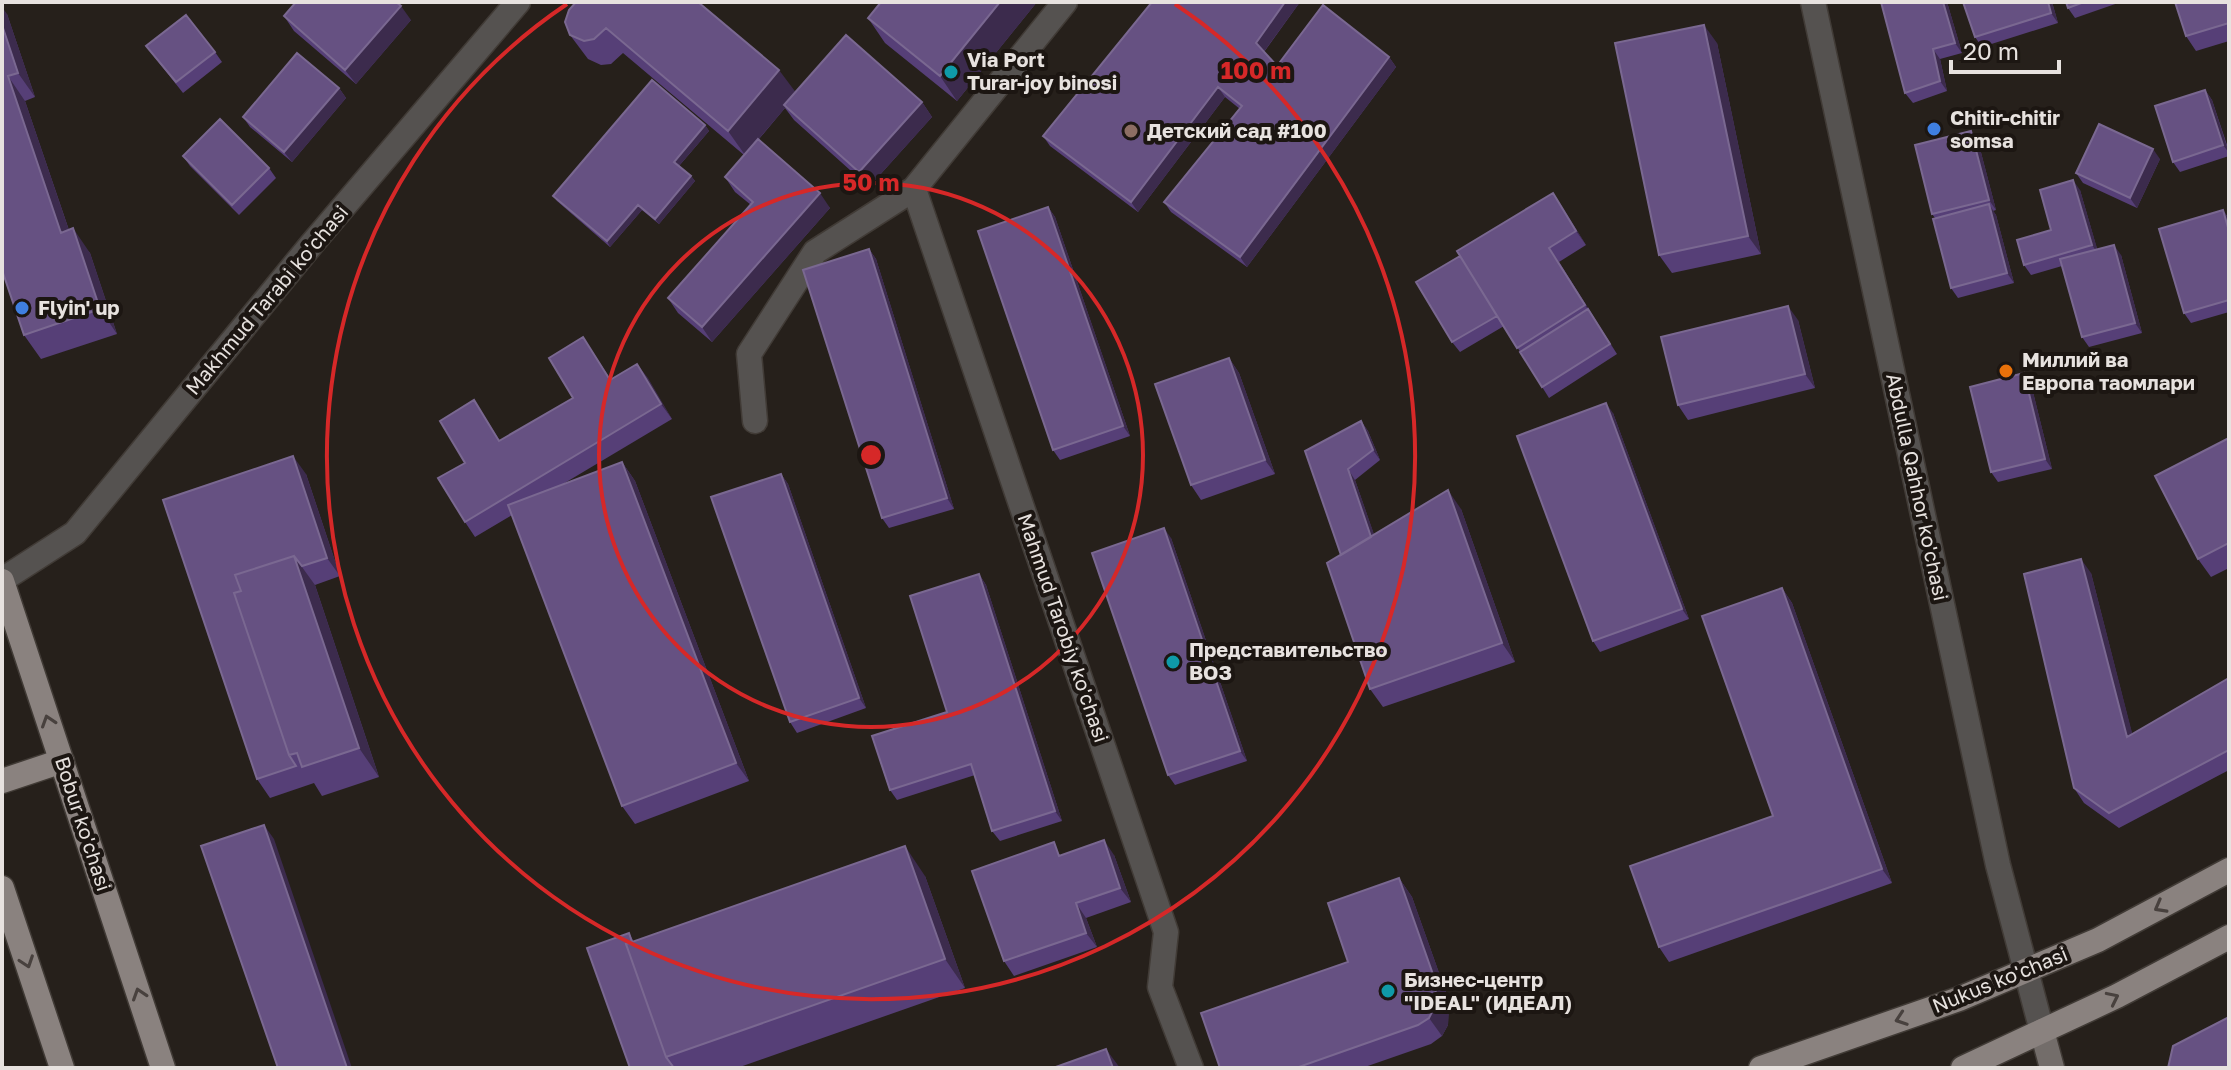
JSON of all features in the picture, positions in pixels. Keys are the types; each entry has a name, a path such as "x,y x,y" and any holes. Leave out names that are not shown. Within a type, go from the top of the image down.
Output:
{"main road":[{"name":"Bobur ko'chasi","path":"2,580 163,1068"},
{"path":"2,781 62,761"},
{"name":"Nukus ko'chasi","path":"1761,1068 1959,999 2098,940 2229,870"},
{"path":"2,888 62,1068"},
{"path":"1963,1068 2229,937"}],"street":[{"name":"Makhmud Tarabi ko'chasi","path":"2,580 75,533 311,245 518,2"},
{"path":"755,421 749,354 815,252 914,189 1065,2"},
{"name":"Abdulla Qahhor ko'chasi","path":"1813,2 1995,849 2042,1031"},
{"name":"Mahmud Tarobiy ko'chasi","path":"914,189 1166,932 1160,987 1191,1068"},
{"path":"2042,1031 2052,1068"}],"building":[{"path":"296,2 396,2 401,6 345,70 284,16"},
{"path":"576,2 698,2 779,70 728,131 606,28 594,39 584,41 570,35 565,22"},
{"path":"881,2 1000,2 940,76 868,18"},
{"name":"Детский сад #100","path":"1152,2 1285,2 1256,43 1277,66 1323,5 1389,57 1240,257 1164,202 1242,106 1218,87 1131,202 1043,136"},
{"path":"1881,2 1943,2 1955,43 1933,49 1940,81 1905,93"},
{"path":"1963,2 2048,2 2051,13 1975,37"},
{"path":"2066,2 2084,2 2068,8"},
{"path":"2175,2 2229,2 2229,23 2186,36"},
{"path":"186,15 215,52 176,82 146,46"},
{"path":"2,25 18,73 8,76 61,233 73,228 100,309 24,335 2,270"},
{"path":"1704,25 1748,236 1659,255 1615,43"},
{"path":"846,35 922,102 859,172 784,105"},
{"path":"297,53 339,88 284,152 243,117"},
{"path":"652,80 705,125 674,162 691,176 655,219 638,205 607,241 553,196"},
{"path":"2205,90 2223,145 2173,162 2155,106"},
{"path":"220,119 269,168 232,205 183,156"},
{"path":"2099,124 2153,149 2130,198 2076,173"},
{"path":"1971,131 1989,200 1932,214 1915,145"},
{"path":"758,139 820,193 702,327 668,298 753,202 725,177"},
{"path":"2073,180 2092,245 2024,265 2017,240 2051,230 2040,190"},
{"path":"1553,193 1576,231 1549,248 1585,305 1517,348 1457,251"},
{"path":"1989,204 2007,273 1951,288 1933,219"},
{"path":"1048,207 1123,426 1053,450 978,231"},
{"path":"2223,210 2229,231 2229,300 2184,313 2159,229"},
{"path":"2114,245 2135,323 2082,337 2060,259"},
{"path":"869,249 947,498 882,518 803,270"},
{"path":"1460,256 1497,316 1452,342 1416,282"},
{"path":"1788,306 1805,374 1678,405 1661,337"},
{"path":"1588,309 1610,344 1542,387 1520,352"},
{"path":"583,337 610,380 637,364 661,404 465,522 438,478 465,463 440,421 474,400 499,441 573,398 549,358"},
{"path":"1229,358 1265,460 1191,485 1155,384"},
{"path":"2024,373 2045,459 1991,472 1970,387"},
{"path":"1606,403 1682,609 1593,641 1517,436"},
{"path":"1361,421 1373,450 1348,469 1371,537 1341,555 1305,451"},
{"path":"2229,438 2229,543 2198,559 2155,476"},
{"path":"293,456 327,558 302,566 294,556 235,575 241,591 234,593 289,755 296,766 257,779 163,500"},
{"path":"622,462 736,763 622,806 508,505"},
{"path":"781,474 859,698 790,722 711,497"},
{"path":"1448,490 1502,643 1370,689 1327,563"},
{"name":"Представительство ВОЗ","path":"1164,528 1240,751 1168,775 1092,553"},
{"path":"294,556 359,748 302,767 297,753 289,755 234,593 241,591 235,575"},
{"path":"2081,559 2127,737 2229,678 2229,750 2109,813 2074,788 2024,574"},
{"path":"979,574 1055,811 992,831 971,764 890,790 872,736 947,712 910,596"},
{"path":"1782,588 1882,869 1659,947 1630,866 1773,816 1702,616"},
{"path":"264,825 347,1068 278,1068 201,846"},
{"path":"1104,840 1120,888 1076,903 1086,933 1004,961 972,871 1054,842 1059,856"},
{"path":"905,846 945,959 666,1057 626,944"},
{"name":"Бизнес-центр \"IDEAL\" (ИДЕАЛ)","path":"1399,878 1436,983 1435,1006 1429,1018 1418,1025 1296,1068 1220,1068 1201,1013 1348,962 1328,903"},
{"path":"629,933 632,942 626,944 666,1057 674,1068 630,1068 587,948"},
{"path":"2229,1017 2229,1068 2168,1068 2173,1046"},
{"path":"1106,1049 1113,1068 1053,1068"}],"place":[{"name":"Via Port Turar-joy binosi","path":"951,72"},
{"name":"Chitir-chitir somsa","path":"1934,129"},
{"name":"Детский сад #100","path":"1131,131"},
{"name":"Flyin' up","path":"22,308"},
{"name":"Миллий ва Европа таомлари","path":"2006,371"},
{"name":"Представительство ВОЗ","path":"1173,662"},
{"name":"Бизнес-центр \"IDEAL\" (ИДЕАЛ)","path":"1388,991"}]}
